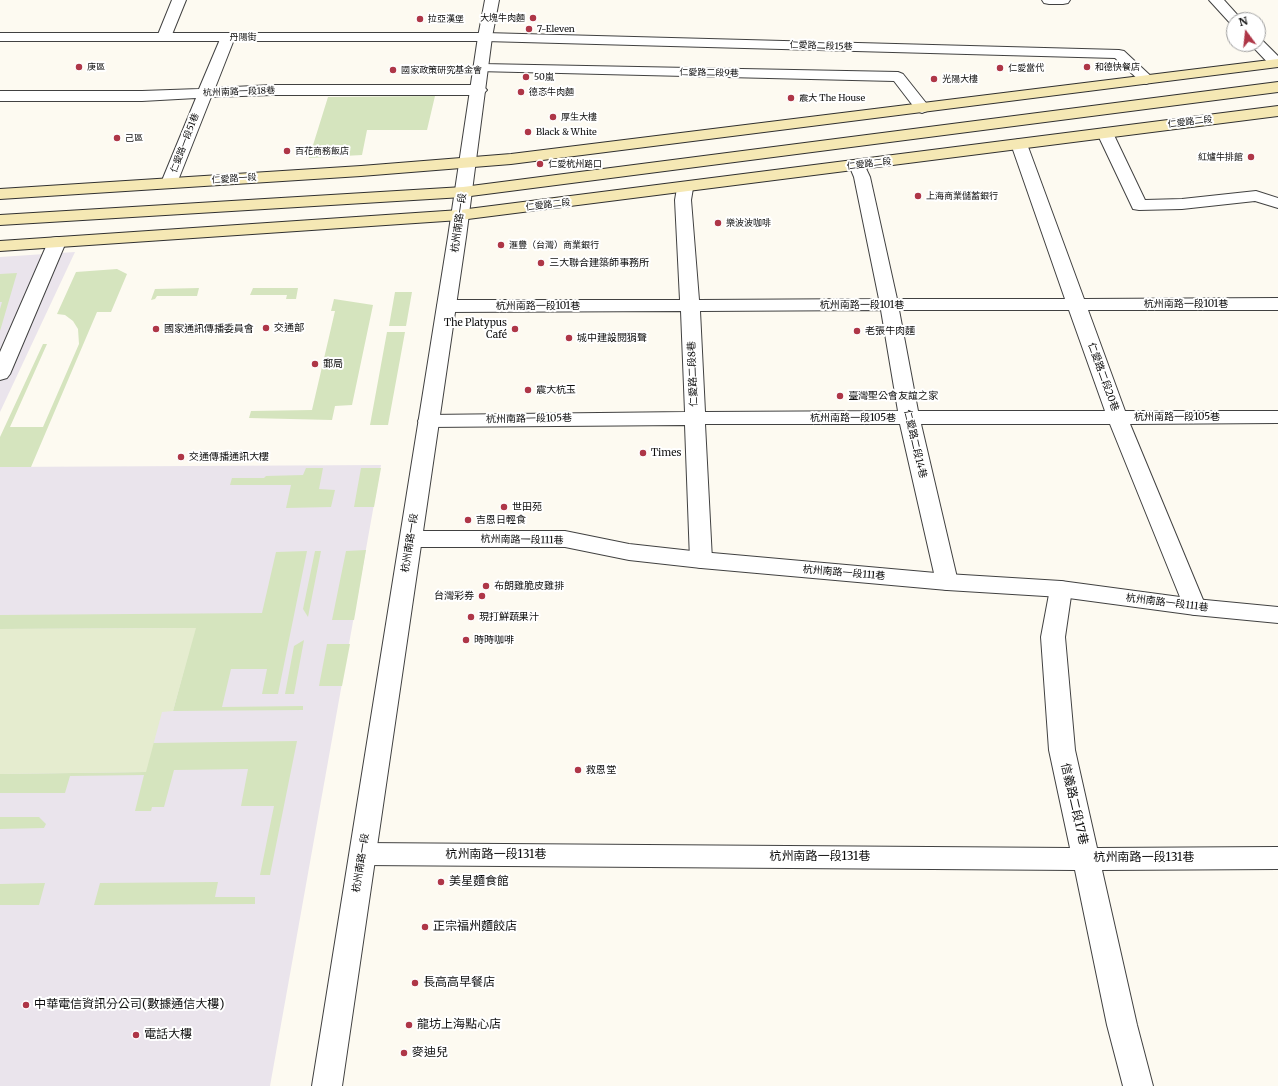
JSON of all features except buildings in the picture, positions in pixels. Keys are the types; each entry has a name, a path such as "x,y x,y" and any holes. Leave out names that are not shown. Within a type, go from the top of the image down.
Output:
{"main road":[{"path":"467,163 1277,63"},
{"path":"0,220 463,192 1278,87"},
{"name":"仁愛路二段","path":"460,215 685,188 1278,111"},
{"name":"仁愛路一段","path":"0,194 467,163"},
{"path":"0,246 460,215"}],"street":[{"path":"164,37 179,0"},
{"name":"杭州南路一段","path":"327,1086 479,90 485,37 492,0"},
{"path":"1049,0 1063,0"},
{"path":"1216,0 1227,12"},
{"name":"丹陽街","path":"0,37 485,37"},
{"name":"仁愛路一段51巷","path":"169,183 204,93 228,37"},
{"name":"仁愛路二段15巷","path":"485,37 1119,54 1146,79"},
{"path":"1266,52 1277,63"},
{"name":"仁愛路二段9巷","path":"482,68 898,77 922,108"},
{"name":"杭州南路一段18巷","path":"0,96 142,96 272,90 479,90"},
{"path":"1105,133 1139,205 1182,204 1256,196 1278,203"},
{"name":"仁愛路二段20巷","path":"1019,144 1117,417 1195,607"},
{"name":"仁愛路二段14巷","path":"857,165 862,178 889,305 909,418 947,582"},
{"name":"仁愛路二段8巷","path":"685,188 683,200 690,305 700,560"},
{"path":"0,374 57,242"},
{"name":"杭州南路一段101巷","path":"446,306 1278,304"},
{"name":"杭州南路一段105巷","path":"428,421 695,418 1278,417"},
{"name":"杭州南路一段111巷","path":"410,539 565,539 629,552 700,560 947,582 1061,589 1195,607 1278,615"},
{"name":"信義路二段17巷","path":"1061,589 1053,637 1062,750 1122,1024 1138,1086"},
{"name":"杭州南路一段131巷","path":"363,854 1278,858"}],"shaded area":[{"path":"75,252 0,412 0,257"},
{"path":"381,465 270,1086 0,1086 0,467"}],"green space":[{"path":"435,96 427,130 367,130 362,155 309,158 328,97"},
{"path":"117,269 127,274 111,312 97,312 31,467 0,467 0,437 43,344 47,344 10,427 43,427 79,344 78,329 73,321 65,315 57,314 76,272"},
{"path":"17,273 0,331 0,309 2,302 0,302 0,274"},
{"path":"199,288 197,296 157,296 155,299 151,300 155,289"},
{"path":"253,288 298,288 296,299 286,299 287,295 250,295"},
{"path":"395,292 412,292 406,326 389,326"},
{"path":"334,299 373,305 352,405 335,406 332,420 249,418 251,411 312,410 335,311 331,311"},
{"path":"387,332 405,332 388,425 370,425"},
{"path":"306,468 323,468 319,489 335,490 331,507 286,508 291,485 230,485 232,478 264,478 266,476 303,475"},
{"path":"361,468 381,468 374,507 354,507"},
{"path":"366,550 354,620 332,620 346,551"},
{"path":"307,551 278,694 262,694 267,669 231,669 222,707 303,706 303,710 173,711 195,628 0,629 0,615 262,613 276,552"},
{"path":"315,551 321,551 308,617 303,609"},
{"path":"196,628 173,711 162,712 146,772 0,774 0,629"},
{"path":"304,640 294,694 285,694 294,646"},
{"path":"327,644 350,644 342,686 319,686"},
{"path":"297,741 270,875 260,875 274,806 241,806 248,769 174,770 164,807 152,807 151,811 135,811 144,775 70,776 65,793 0,793 0,774 145,772 153,743"},
{"path":"0,817 39,817 46,824 44,828 0,829"},
{"path":"218,882 215,897 255,897 255,904 94,905 100,883"},
{"path":"45,883 39,905 0,905 0,884"}],"place":[{"name":"大塊牛肉麵","path":"533,18"},
{"name":"拉亞漢堡","path":"420,19"},
{"name":"7-Eleven","path":"529,29"},
{"name":"庚區","path":"79,67"},
{"name":"和德快餐店","path":"1087,67"},
{"name":"仁愛當代","path":"1000,68"},
{"name":"國家政策研究基金會","path":"393,70"},
{"name":"50嵐","path":"526,77"},
{"name":"光陽大樓","path":"934,79"},
{"name":"德忞牛肉麵","path":"521,92"},
{"name":"震大 The House","path":"791,98"},
{"name":"厚生大樓","path":"553,117"},
{"name":"Black & White","path":"528,132"},
{"name":"己區","path":"117,138"},
{"name":"百花商務飯店","path":"287,151"},
{"name":"紅爐牛排館","path":"1251,157"},
{"name":"仁愛杭州路口","path":"540,164"},
{"name":"上海商業儲蓄銀行","path":"918,196"},
{"name":"樂波波咖啡","path":"718,223"},
{"name":"滙豐（台灣）商業銀行","path":"501,245"},
{"name":"三大聯合建築師事務所","path":"541,263"},
{"name":"交通部","path":"266,328"},
{"name":"國家通訊傳播委員會","path":"156,329"},
{"name":"The Platypus Café","path":"515,329"},
{"name":"老張牛肉麵","path":"857,331"},
{"name":"城中建設閱狷聲","path":"569,338"},
{"name":"郵局","path":"315,364"},
{"name":"震大杭玉","path":"528,390"},
{"name":"臺灣聖公會友誼之家","path":"840,396"},
{"name":"Times","path":"643,453"},
{"name":"交通傳播通訊大樓","path":"181,457"},
{"name":"世田苑","path":"504,507"},
{"name":"吉恩日輕食","path":"468,520"},
{"name":"布朗雞脆皮雞排","path":"486,586"},
{"name":"台灣彩券","path":"482,596"},
{"name":"現打鮮蔬果汁","path":"471,617"},
{"name":"時時咖啡","path":"466,640"},
{"name":"救恩堂","path":"578,770"},
{"name":"美星麵食館","path":"441,882"},
{"name":"正宗福州麵餃店","path":"425,927"},
{"name":"長高高早餐店","path":"415,983"},
{"name":"中華電信資訊分公司(數據通信大樓)","path":"26,1005"},
{"name":"龍坊上海點心店","path":"409,1025"},
{"name":"電話大樓","path":"136,1035"},
{"name":"麥迪兒","path":"404,1053"}]}
